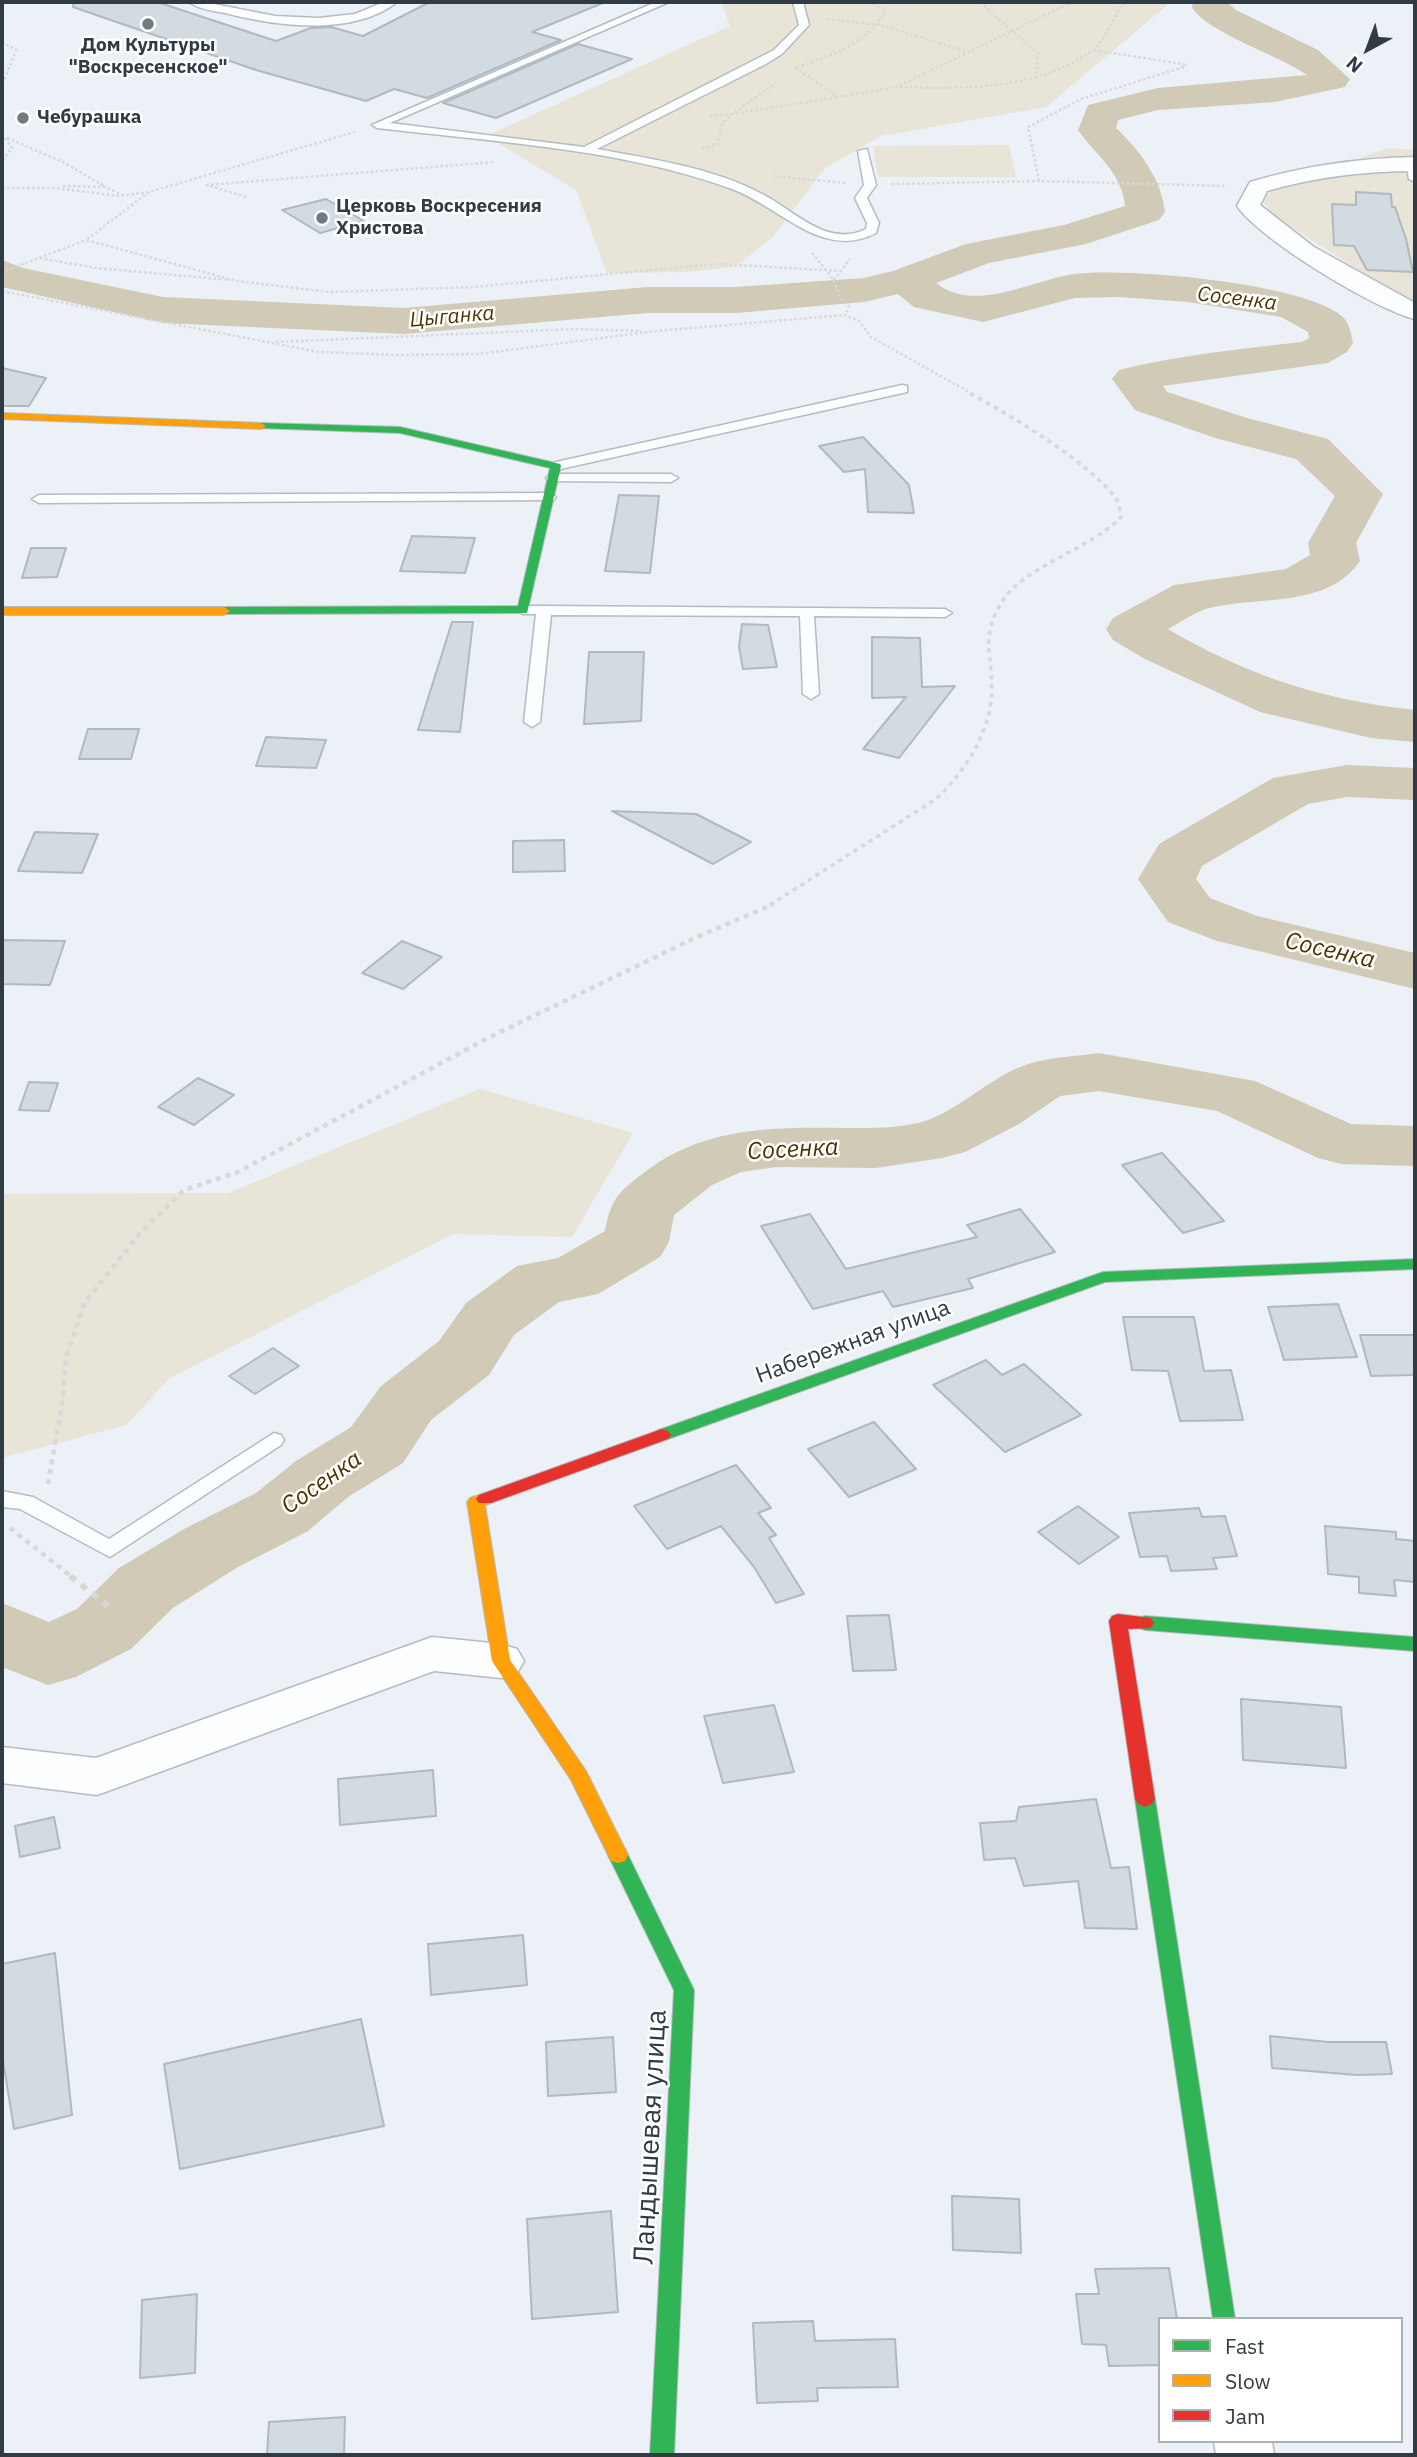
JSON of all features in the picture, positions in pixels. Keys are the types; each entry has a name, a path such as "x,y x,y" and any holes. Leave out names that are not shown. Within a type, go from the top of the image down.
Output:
{"street":[{"path":"1414,169 1337,167 1258,187 1248,206 1269,227 1309,255 1414,311"},
{"path":"2,416 400,430 554,472 523,610 2,611"},
{"name":"Набережная улица","path":"501,1661 476,1502 1103,1277 1415,1264"},
{"path":"1224,2317 1118,1621 1415,1644"},
{"path":"2,1765 97,1777 432,1654 501,1661"},
{"name":"Ландышевая улица","path":"501,1661 579,1776 684,1990 662,2455"}],"lane":[{"path":"194,2 233,12 338,20 369,13 392,2"},
{"path":"377,125 664,2"},
{"path":"585,151 778,52 804,25 798,2"},
{"path":"377,125 585,151 671,165 759,197 800,224 834,238 863,237 872,231 873,223 861,198 870,185 863,151"},
{"path":"554,472 902,389"},
{"path":"554,472 671,478"},
{"path":"39,499 548,497"},
{"path":"523,610 945,613"},
{"path":"532,722 544,610"},
{"path":"807,612 811,694"},
{"path":"2,1499 25,1503 110,1549 274,1440"}],"path":[{"path":"787,75 796,68 864,39 881,25 886,10 871,2"},
{"path":"980,2 1038,53 1036,79"},
{"path":"732,114 897,86 972,53 1072,2"},
{"path":"897,86 956,89 1036,79 1094,50 1121,6 1128,2"},
{"path":"802,16 881,25 972,53"},
{"path":"2,42 16,50 2,85"},
{"path":"1039,181 1028,127 1037,119 1086,99 1187,65 1094,50"},
{"path":"760,63 796,68 838,97"},
{"path":"671,165 684,156 718,144 722,124 777,82"},
{"path":"55,188 124,196 149,192 377,125"},
{"path":"2,134 63,162 124,196"},
{"path":"2,161 8,158 12,148 7,138"},
{"path":"207,185 505,161"},
{"path":"761,175 870,185 1039,181 1258,187"},
{"path":"195,179 246,197"},
{"path":"2,188 106,187"},
{"path":"2,272 86,240 149,192"},
{"path":"86,240 157,262 248,282"},
{"path":"40,258 96,268 326,292 391,293 719,264 843,271"},
{"path":"824,272 834,281 841,299 849,306 846,313"},
{"path":"2,291 319,352 478,354 656,331 830,317 846,313 860,319 871,337 1007,414 1090,473 1117,499 1121,517 1107,532 1028,578 1004,597 987,634 992,690 980,741 959,778 936,799 846,854 776,903 699,936 488,1038 238,1172 184,1190 141,1232 85,1302 66,1357 50,1483 25,1503"},
{"path":"263,342 343,341 573,329 656,331"},
{"path":"2,1521 108,1606"}],"shaded area":[{"path":"722,2 1171,2 1046,107 881,136 825,168 772,238 735,267 688,272 607,273 576,190 486,136 730,26"},
{"path":"1009,145 1016,177 878,177 873,146"},
{"path":"1388,148 1415,150 1415,306 1275,217 1260,198 1286,185"},
{"path":"480,1089 633,1133 572,1237 453,1234 170,1378 126,1425 2,1458 2,1194 228,1193"}],"building":[{"path":"74,2 157,2 276,41 311,28 331,27 363,36 430,2 603,3 532,32 561,40 427,98 394,89 366,101 256,70 73,7"},
{"path":"578,44 632,59 496,118 443,103"},
{"path":"1356,192 1391,194 1392,207 1395,207 1406,239 1413,272 1367,270 1354,246 1334,245 1332,204 1356,205"},
{"name":"Церковь Воскресения Христова","path":"326,199 364,221 320,233 282,210"},
{"path":"2,368 46,378 29,406 2,406"},
{"path":"863,437 909,485 914,513 868,512 865,469 844,472 819,446"},
{"path":"619,495 659,496 650,573 605,571"},
{"path":"412,536 475,538 465,573 400,571"},
{"path":"31,548 66,548 57,577 22,578"},
{"path":"452,622 473,622 460,732 418,730"},
{"path":"742,624 768,625 777,667 743,669 739,647"},
{"path":"872,637 920,638 922,687 955,686 899,758 863,749 906,697 872,698"},
{"path":"589,652 644,652 641,721 584,724"},
{"path":"88,729 139,729 131,759 79,759"},
{"path":"266,737 326,740 316,768 256,766"},
{"path":"612,811 696,814 751,842 713,864"},
{"path":"35,832 98,834 82,873 18,871"},
{"path":"564,840 565,871 513,872 513,841"},
{"path":"2,940 65,941 50,985 2,984"},
{"path":"402,941 442,957 403,989 362,973"},
{"path":"198,1078 234,1095 194,1125 158,1107"},
{"path":"29,1082 58,1083 49,1111 19,1110"},
{"path":"1162,1153 1224,1221 1183,1233 1122,1165"},
{"path":"1020,1209 1055,1252 968,1279 973,1288 893,1307 883,1291 813,1309 761,1226 810,1214 846,1269 977,1237 967,1225"},
{"path":"1338,1304 1357,1357 1284,1360 1268,1307"},
{"path":"1123,1317 1194,1317 1204,1371 1231,1370 1243,1420 1180,1421 1168,1371 1132,1370"},
{"path":"1360,1335 1415,1335 1415,1375 1371,1376"},
{"path":"273,1348 299,1366 255,1394 229,1376"},
{"path":"986,1360 1002,1375 1024,1364 1081,1415 1005,1452 933,1385"},
{"path":"874,1422 916,1469 849,1497 808,1449"},
{"path":"736,1465 771,1508 758,1513 776,1535 769,1538 804,1594 776,1603 754,1567 721,1526 667,1549 634,1506"},
{"path":"1078,1506 1119,1537 1079,1564 1038,1532"},
{"path":"1199,1508 1202,1517 1225,1516 1237,1556 1213,1558 1217,1569 1171,1571 1167,1556 1140,1557 1129,1513"},
{"path":"1325,1526 1396,1532 1396,1539 1415,1541 1415,1582 1394,1580 1396,1596 1359,1593 1359,1577 1328,1574"},
{"path":"889,1615 896,1670 853,1671 847,1616"},
{"path":"1241,1699 1341,1707 1346,1768 1243,1760"},
{"path":"774,1705 794,1772 723,1783 704,1716"},
{"path":"433,1770 436,1816 340,1825 338,1779"},
{"path":"1096,1799 1111,1868 1129,1867 1137,1929 1085,1928 1078,1881 1024,1886 1015,1858 984,1860 980,1823 1016,1821 1019,1807"},
{"path":"54,1817 60,1848 20,1857 15,1826"},
{"path":"523,1935 527,1985 431,1995 428,1944"},
{"path":"55,1953 72,2115 14,2129 2,2054 2,1964"},
{"path":"361,2019 384,2126 180,2169 164,2064"},
{"path":"1270,2036 1328,2042 1386,2042 1392,2074 1357,2075 1272,2068"},
{"path":"613,2037 616,2092 548,2096 546,2042"},
{"path":"952,2196 1019,2199 1021,2253 953,2250"},
{"path":"611,2211 618,2312 532,2319 527,2219"},
{"path":"1169,2268 1177,2317 1158,2317 1158,2365 1109,2366 1106,2345 1082,2344 1076,2294 1099,2294 1095,2269"},
{"path":"197,2294 195,2373 140,2378 142,2300"},
{"path":"813,2321 815,2341 895,2339 898,2387 817,2388 818,2401 757,2403 753,2323"},
{"path":"345,2417 344,2455 267,2455 269,2422"}],"waterway":[{"name":"Сосенка","path":"906,280 980,253 1072,236 1145,212 1141,188 1136,177 1114,147 1097,130 1101,113 1158,99 1275,91 1332,79 1305,57 1224,18 1209,8 1210,2"},
{"name":"Цыганка","path":"2,272 10,277 163,310 404,321 648,300 736,300 864,290 906,280"},
{"name":"Сосенка","path":"906,280 929,298 983,309 1075,286 1120,285 1188,290 1292,306 1328,326 1332,343 1313,354 1183,369 1134,379 1151,401 1231,428 1312,449 1360,494 1332,543 1336,561 1299,582 1192,596 1131,629 1163,648 1279,701 1371,722 1415,726"},
{"name":"Сосенка","path":"1415,784 1347,781 1292,790 1179,856 1167,879 1189,910 1238,929 1415,971"},
{"name":"Сосенка","path":"2,1632 48,1656 104,1629 146,1588 211,1548 282,1512 322,1479 377,1445 406,1403 464,1358 490,1319 541,1282 574,1278 636,1242 642,1207 689,1171 727,1154 777,1147 876,1148 942,1138 997,1110 1042,1080 1099,1072 1233,1095 1341,1144 1415,1146"}],"traffic: fast":[{"path":"224,611 523,610 556,466 400,430 261,426"},
{"path":"662,1435 1103,1277 1415,1264"},
{"path":"1145,1623 1415,1644"},
{"path":"1145,1799 1224,2317"},
{"path":"618,1855 684,1990 662,2455"}],"traffic: slow":[{"path":"2,416 261,426"},
{"path":"2,611 224,611"},
{"path":"485,1499 476,1502 501,1661 579,1776 618,1855"}],"traffic: jam":[{"path":"485,1499 662,1435"},
{"path":"1145,1623 1118,1621 1145,1799"}],"place":[{"name":"Дом Культуры \"Воскресенское\"","path":"148,24"},
{"name":"Чебурашка","path":"23,118"},
{"name":"Церковь Воскресения Христова","path":"322,218"}]}
